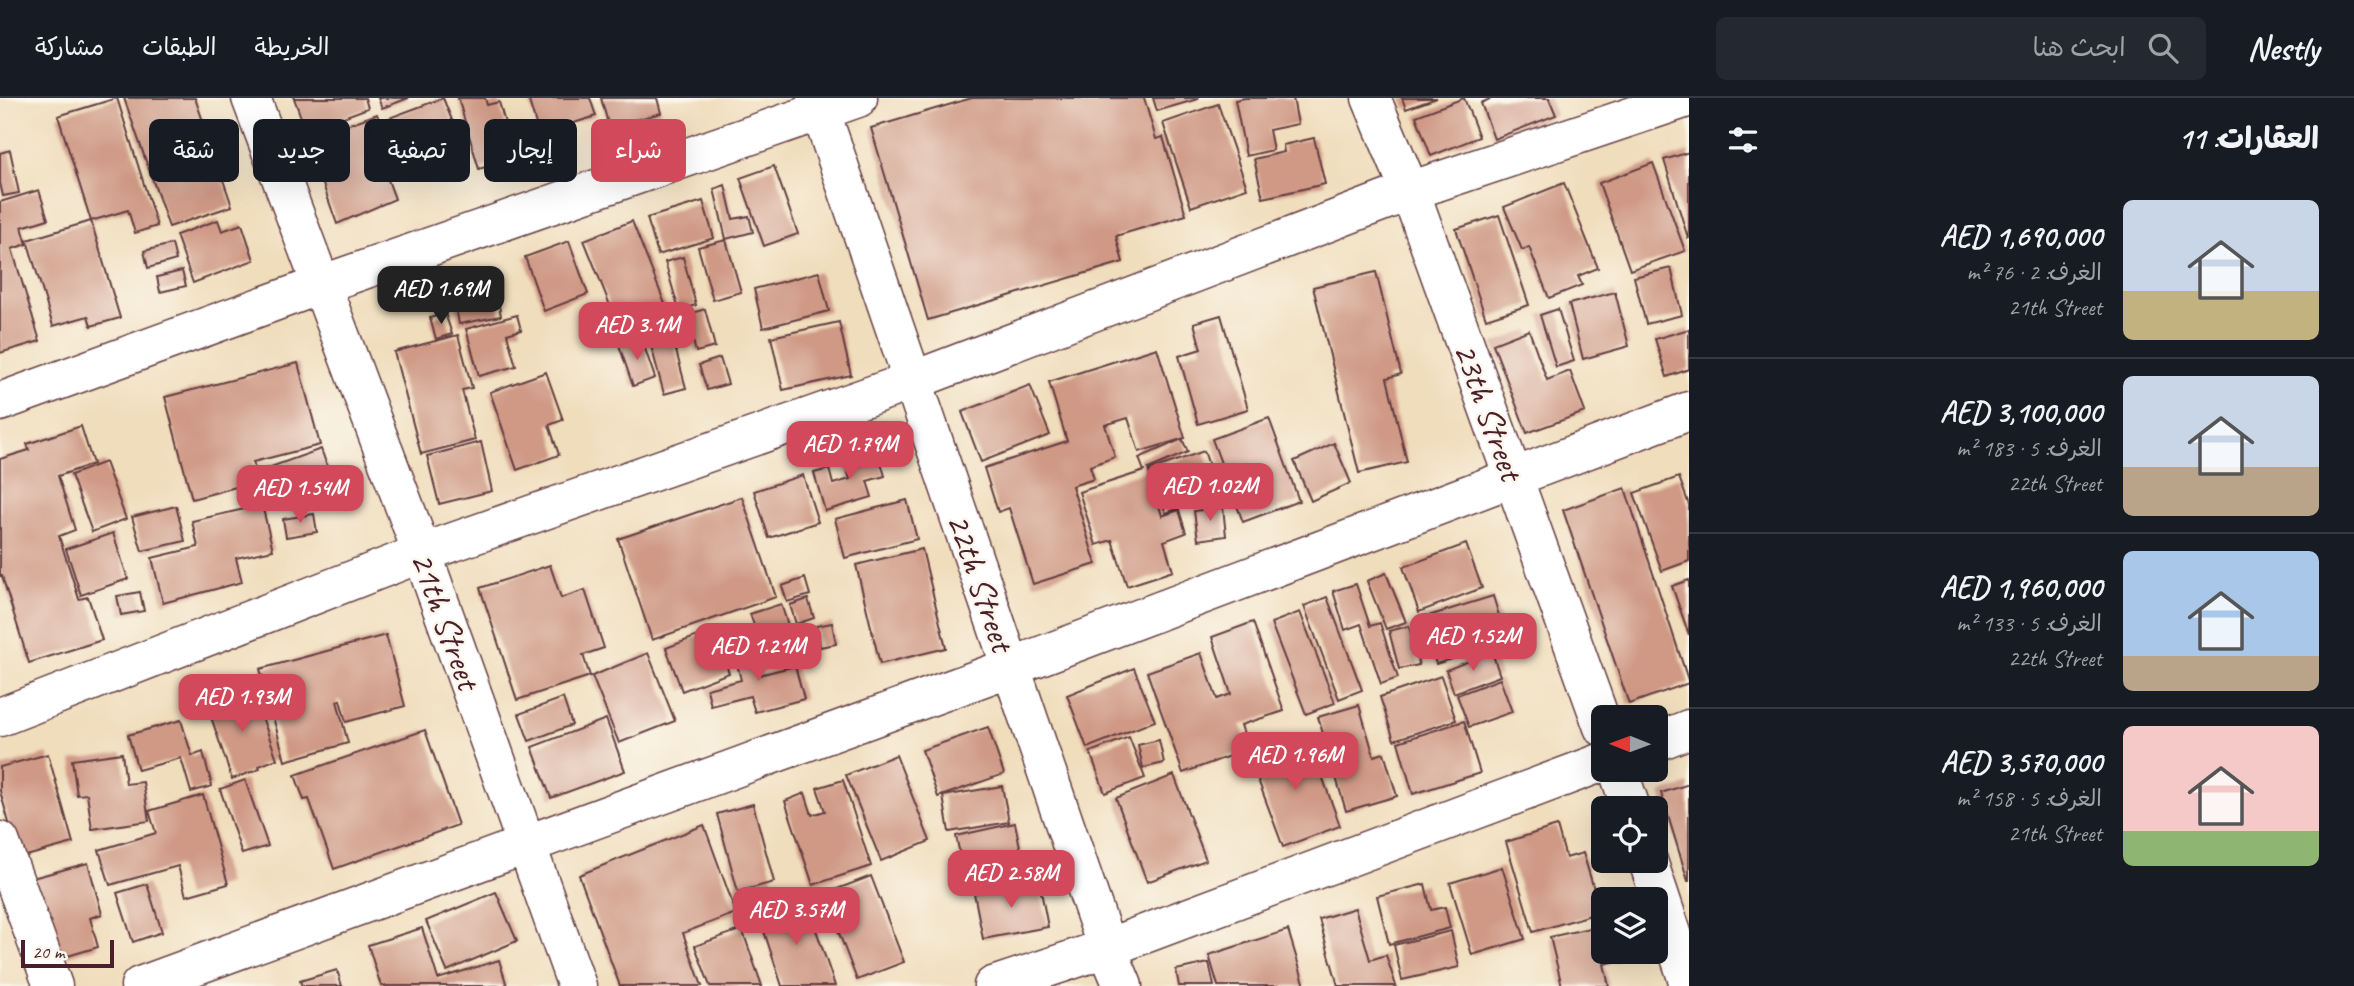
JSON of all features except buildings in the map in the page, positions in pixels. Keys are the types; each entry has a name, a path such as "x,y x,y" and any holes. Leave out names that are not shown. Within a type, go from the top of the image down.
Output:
{"street":[{"name":"21th Street","path":"251,98 422,553 577,986"},
{"path":"0,402 818,105 858,98"},
{"name":"23th Street","path":"1371,98 1410,191 1595,705"},
{"path":"0,717 422,553 912,381 1410,191 1687,98"},
{"name":"22th Street","path":"818,105 1107,947 1123,986"},
{"path":"139,986 1011,667 1689,411"},
{"path":"1668,737 1689,729"},
{"path":"993,986 1107,947 1591,766"},
{"path":"0,841 52,986"},
{"path":"1652,873 1689,984"}]}
